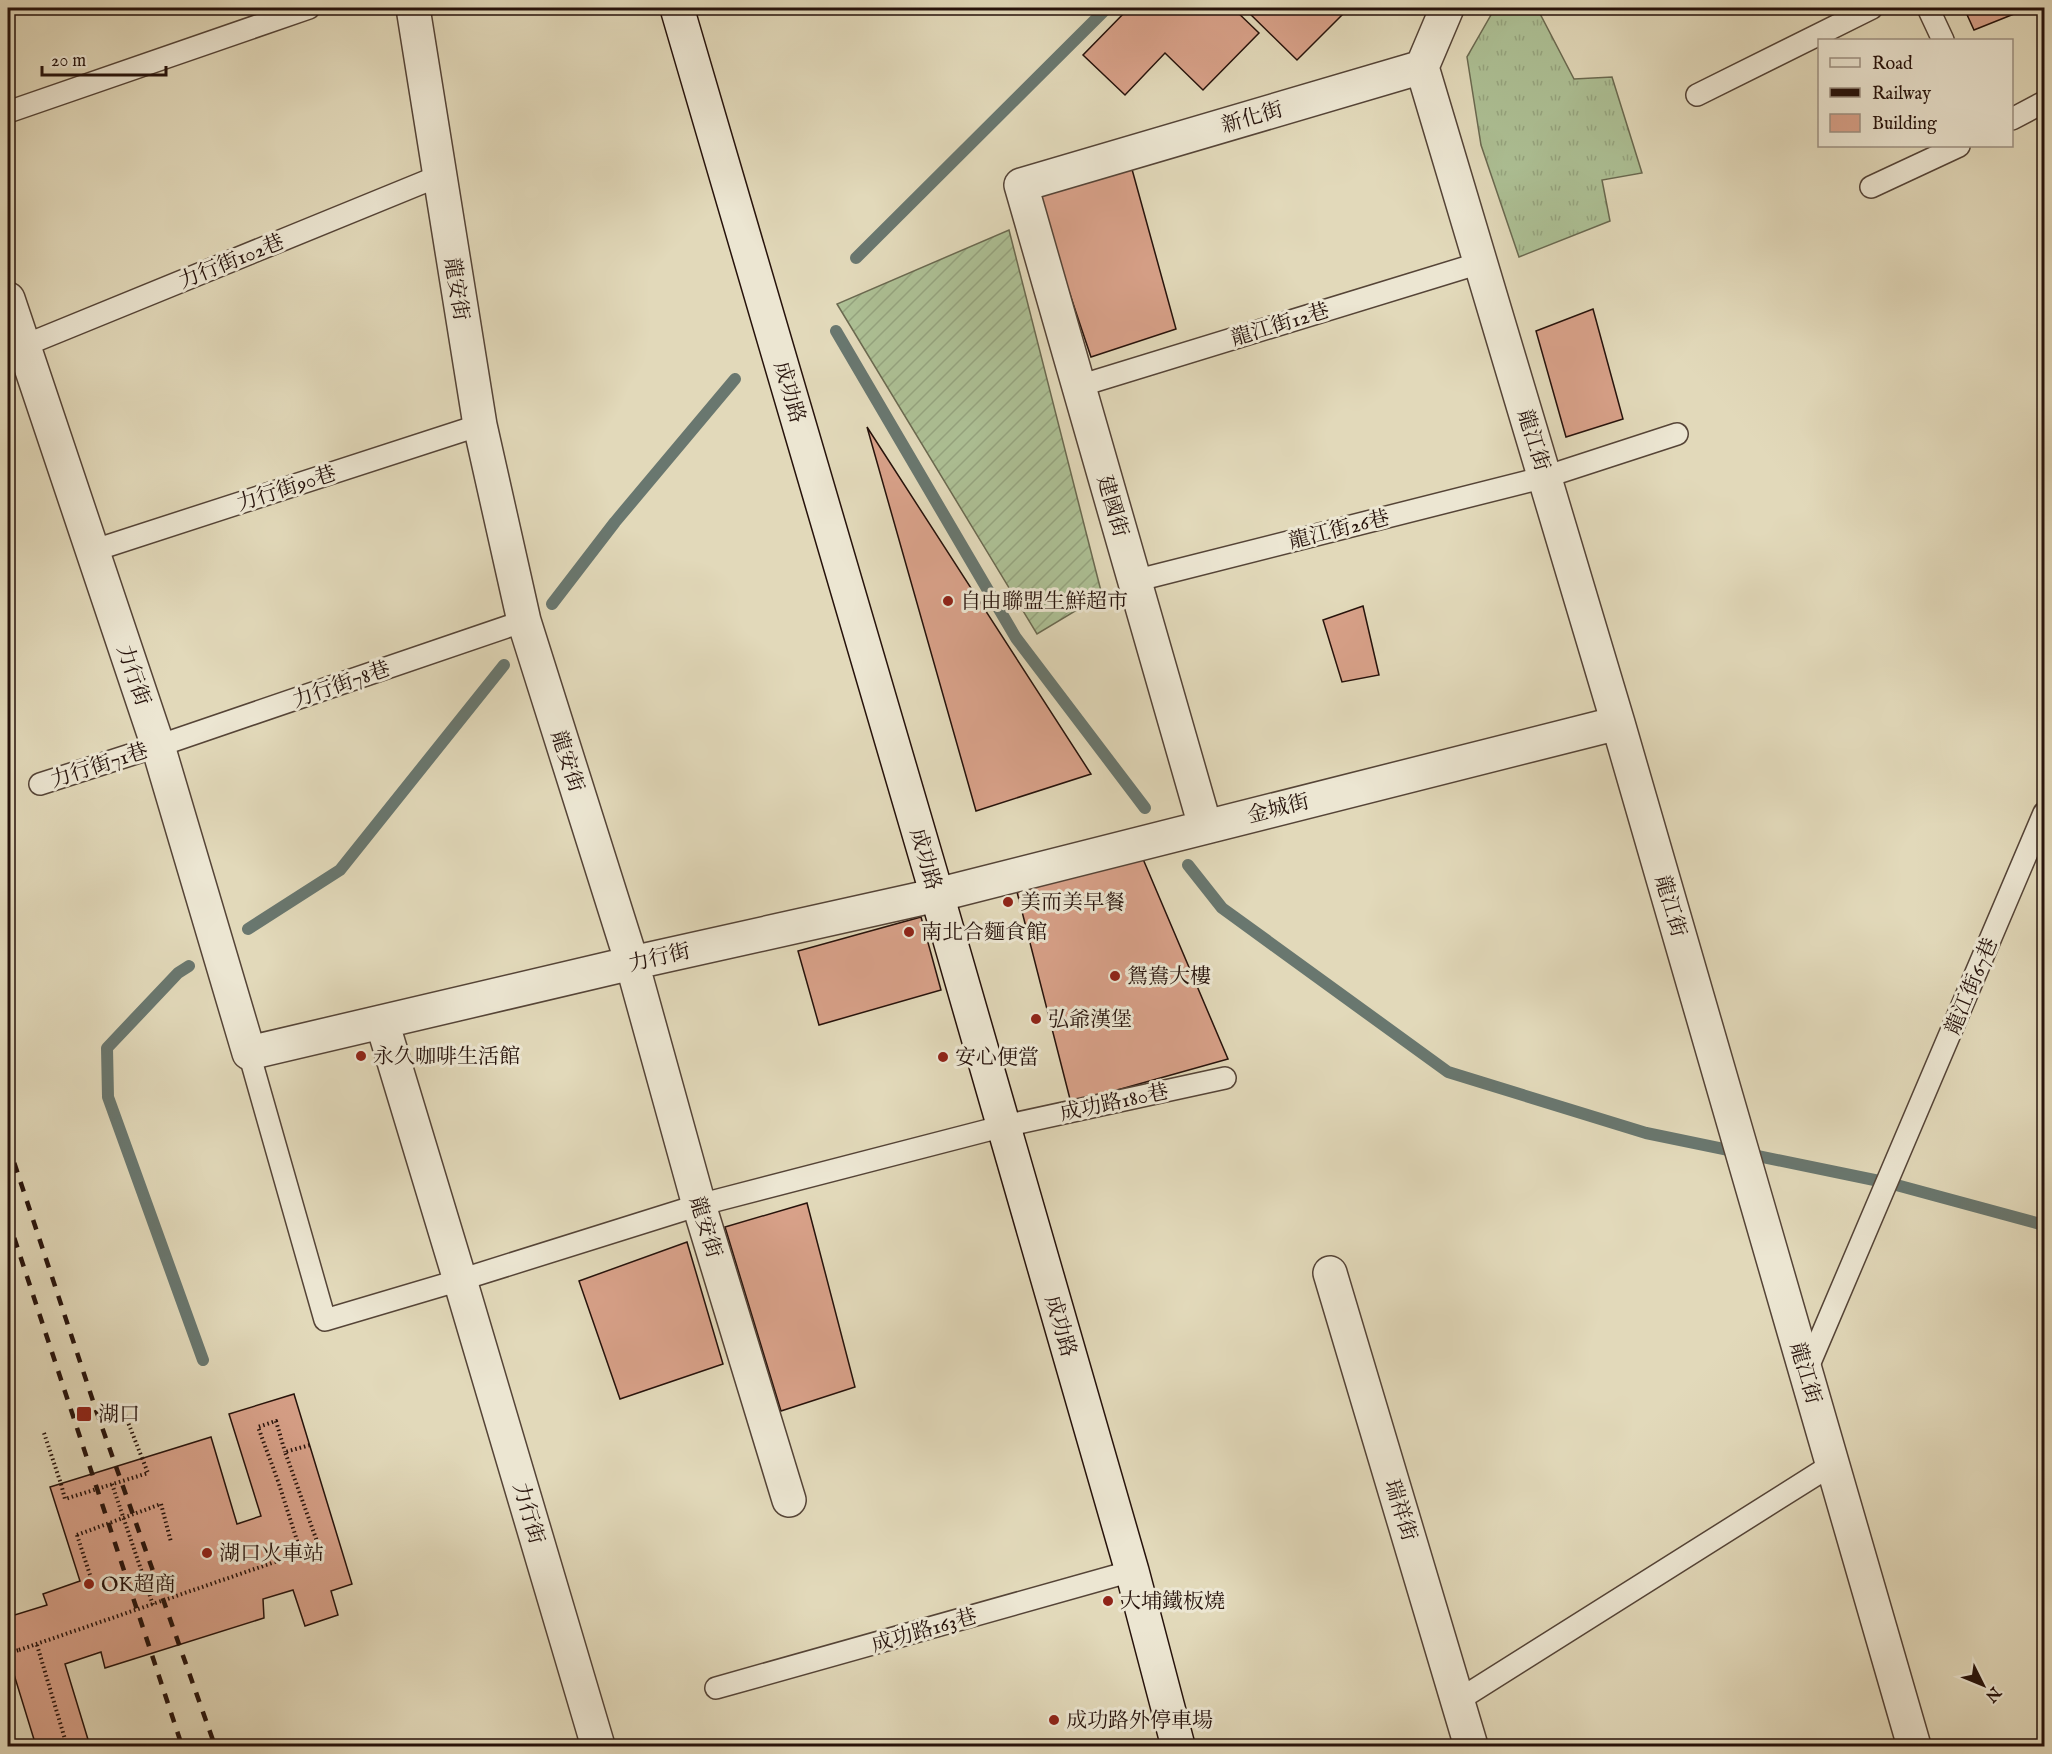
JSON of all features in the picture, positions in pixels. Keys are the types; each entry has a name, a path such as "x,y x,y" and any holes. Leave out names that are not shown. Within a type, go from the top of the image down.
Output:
{"street":[{"name":"龍安街","path":"413,8 480,425 524,621 632,963 699,1205 789,1500"},
{"name":"成功路","path":"677,8 1004,1126 1131,1571 1178,1746"},
{"path":"1422,67 1447,8"},
{"name":"新化街","path":"1021,185 1422,67"},
{"name":"龍江街","path":"1422,67 1618,723 1914,1746"},
{"name":"建國街","path":"1021,185 1205,826"},
{"name":"力行街","path":"8,299 158,746 249,1053 632,963 937,895"},
{"name":"金城街","path":"937,895 1618,723"},
{"name":"力行街","path":"382,1022 598,1746"},
{"name":"瑞祥街","path":"1330,1273 1471,1746"}],"lane":[{"path":"8,112 309,8"},
{"path":"1697,95 1872,8"},
{"path":"1928,8 1943,39"},
{"path":"2013,118 2044,102"},
{"path":"1870,187 1957,147"},
{"name":"力行街102巷","path":"23,346 439,176"},
{"name":"龍江街12巷","path":"1078,386 1480,262"},
{"name":"力行街90巷","path":"92,551 480,425"},
{"name":"龍江街26巷","path":"1134,580 1545,477 1677,434"},
{"name":"力行街78巷","path":"158,746 524,621"},
{"name":"力行街71巷","path":"40,784 158,746"},
{"name":"龍江街67巷","path":"1806,1372 2044,813"},
{"name":"力行街","path":"249,1053 325,1320 460,1280"},
{"name":"成功路180巷","path":"460,1280 699,1205 1004,1126 1225,1078"},
{"path":"1457,1701 1833,1464"},
{"name":"成功路163巷","path":"716,1688 1131,1571"}],"path":[{"path":"44,1433 65,1499 148,1473 122,1407"},
{"path":"8,1653 319,1547 276,1421 258,1427 301,1553"},
{"path":"285,1452 310,1445"},
{"path":"112,1484 153,1605"},
{"path":"90,1575 77,1535 161,1504 171,1542"},
{"path":"37,1645 67,1746"}],"green space":[{"path":"1495,8 1537,8 1574,79 1612,77 1642,173 1602,180 1610,221 1519,257 1481,145 1467,57"},
{"path":"1009,230 1102,595 1037,634 837,304"}],"building":[{"path":"1129,8 1233,8 1259,33 1203,90 1165,53 1125,95 1083,55"},
{"path":"1244,8 1349,8 1297,60"},
{"path":"1964,8 2029,8 1974,30"},
{"path":"1130,162 1176,329 1091,357 1036,193"},
{"path":"1593,309 1623,419 1566,437 1536,331"},
{"name":"自由聯盟生鮮超市","path":"867,427 1091,774 976,811"},
{"path":"1363,606 1379,675 1342,682 1323,620"},
{"name":"鴛鴦大樓","path":"1143,859 1228,1059 1071,1103 1017,892"},
{"path":"921,917 941,990 819,1025 798,951"},
{"path":"807,1203 855,1387 781,1411 725,1227"},
{"path":"687,1242 723,1364 620,1399 579,1281"},
{"name":"湖口火車站","path":"294,1394 352,1584 331,1591 338,1615 305,1626 293,1590 263,1599 264,1618 105,1668 101,1652 65,1664 90,1746 36,1746 8,1655 8,1617 47,1605 43,1594 80,1581 50,1487 211,1437 237,1524 261,1516 229,1414"}],"waterway":[{"path":"856,258 1107,8"},
{"path":"836,331 1016,638 1145,808"},
{"path":"552,604 615,522 735,379"},
{"path":"248,929 340,870 504,665"},
{"path":"1188,865 1222,908 1448,1072 1646,1133 1889,1183 2044,1225"},
{"path":"189,966 178,973 107,1048 108,1097 203,1360"}],"railway":[{"path":"8,1144 97,1413 215,1746"},
{"path":"8,1219 182,1746"}],"place":[{"name":"自由聯盟生鮮超市","path":"948,601"},
{"name":"美而美早餐","path":"1008,902"},
{"name":"南北合麵食館","path":"909,932"},
{"name":"鴛鴦大樓","path":"1115,976"},
{"name":"弘爺漢堡","path":"1036,1019"},
{"name":"永久咖啡生活館","path":"361,1056"},
{"name":"安心便當","path":"943,1057"},
{"name":"湖口","path":"84,1414"},
{"name":"湖口火車站","path":"207,1553"},
{"name":"OK超商","path":"89,1584"},
{"name":"大埔鐵板燒","path":"1108,1601"},
{"name":"成功路外停車場","path":"1054,1720"}]}
